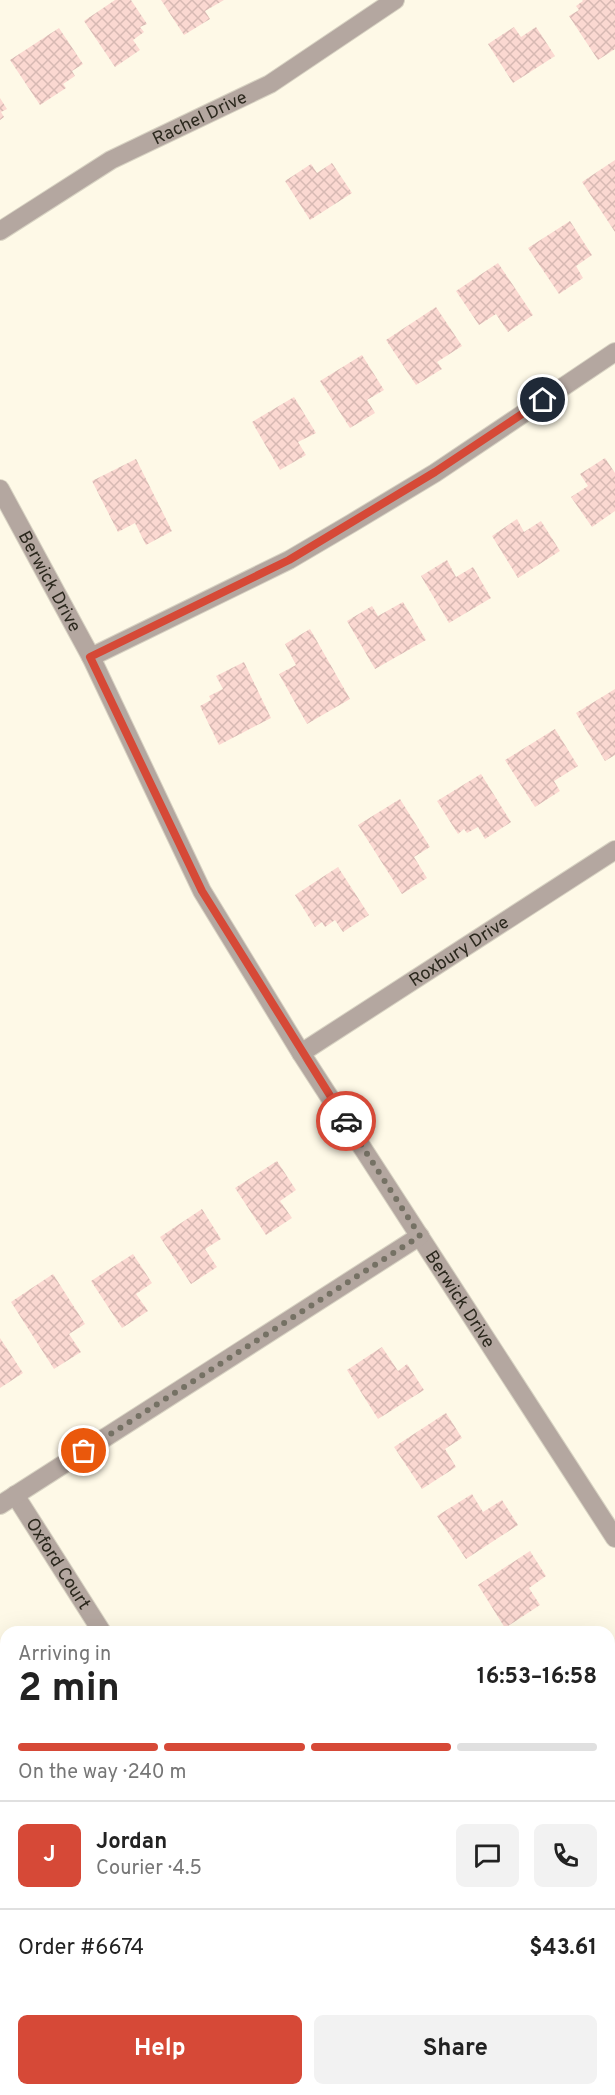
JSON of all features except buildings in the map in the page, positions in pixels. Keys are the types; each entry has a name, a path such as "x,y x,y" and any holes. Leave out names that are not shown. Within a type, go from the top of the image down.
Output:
{"street":[{"name":"Rachel Drive","path":"0,231 111,160 270,84 394,0"},
{"path":"90,657 289,560 435,472 615,352"},
{"name":"Berwick Drive","path":"0,489 90,657 202,891 301,1053 615,1538"},
{"name":"Roxbury Drive","path":"301,1053 615,850"},
{"path":"8,1500 420,1236"},
{"name":"Oxford Court","path":"8,1500 98,1626"}],"way so far":[{"path":"84,1451 420,1236 346,1121"}],"route":[{"path":"346,1121 301,1053 202,891 90,657 289,560 435,472 543,400"}]}
